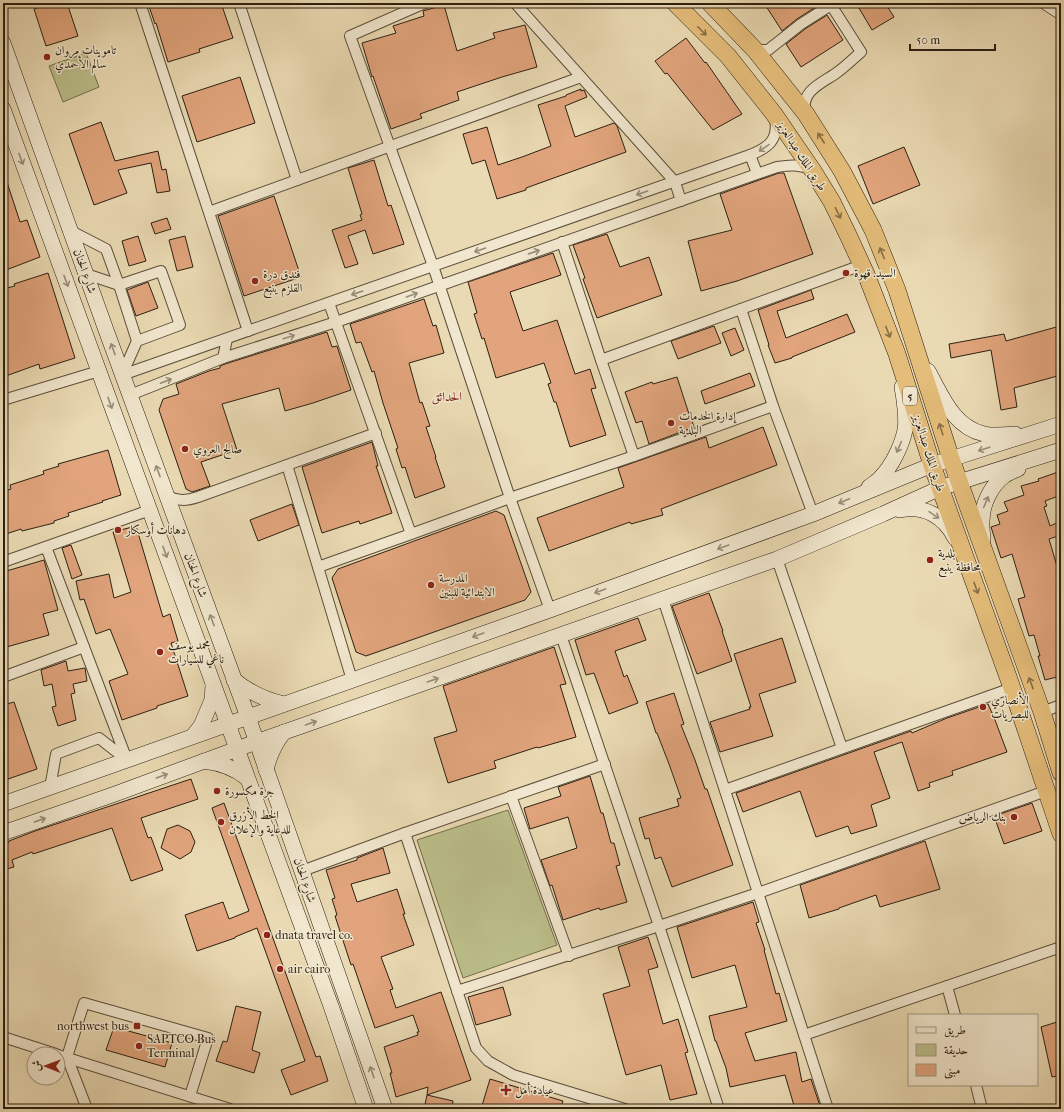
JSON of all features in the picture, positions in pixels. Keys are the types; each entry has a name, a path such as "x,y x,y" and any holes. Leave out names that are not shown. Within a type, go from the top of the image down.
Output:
{"highway":[{"name":"طريق الملك عبدالعزيز","path":"674,3 728,56 774,114 832,202 862,265 897,354 932,465 1012,688 1061,834"},
{"name":"طريق الملك عبدالعزيز","path":"710,3 755,50 806,114 842,171 872,230 897,290 951,459 1042,712 1061,773"}],"main road":[{"path":"1048,3 1061,12"},
{"name":"شارع الحنان","path":"3,43 122,375 248,717 385,1109"},
{"name":"شارع الحنان","path":"3,109 331,1006 366,1109"},
{"path":"915,348 948,409 965,426 985,434 1003,435 1034,433"},
{"path":"860,494 882,477 899,449 906,429 904,399 897,354"},
{"path":"3,804 550,610 813,514 932,465 1061,424"},
{"path":"3,833 284,732 776,559 883,514 940,488 1061,450"},
{"path":"985,554 982,522 983,508 989,495 1003,477 1040,456"},
{"path":"883,514 907,509 920,509 930,512 943,521 952,532 968,565"},
{"path":"234,680 245,689 272,701 284,704"},
{"path":"193,736 201,726 212,700 213,685"},
{"path":"266,770 268,761 278,739 284,732"},
{"path":"203,761 216,762 239,771 247,778"}],"street":[{"path":"140,3 248,331"},
{"path":"239,3 297,180"},
{"path":"425,3 350,36 434,266 510,498 550,610"},
{"path":"515,3 675,182 681,201"},
{"path":"755,50 768,50 801,24 831,5 861,52 836,73 812,90 806,98 804,106 806,114"},
{"path":"209,212 581,77"},
{"path":"122,375 750,155 762,150 770,144 776,126 774,114"},
{"path":"750,155 757,173"},
{"path":"130,395 223,358 336,322 757,173 789,165 805,166 813,171"},
{"path":"71,231 106,249 119,285 137,341 122,375"},
{"path":"562,242 634,456"},
{"path":"601,360 862,265"},
{"path":"86,274 119,285 161,271 180,325 137,341"},
{"path":"329,303 411,534"},
{"path":"741,309 773,406 813,514"},
{"path":"223,358 227,339"},
{"path":"3,400 99,371"},
{"path":"318,567 773,406"},
{"path":"167,496 178,500 191,499 376,433"},
{"path":"287,465 352,680"},
{"path":"3,562 150,510"},
{"path":"46,547 127,760"},
{"path":"776,559 842,748"},
{"path":"663,599 828,1109"},
{"path":"561,635 719,1109"},
{"path":"3,677 84,647"},
{"path":"724,790 1012,688"},
{"path":"1042,712 1061,705"},
{"path":"50,788 56,754 99,738 127,760"},
{"path":"302,872 405,833 604,764"},
{"path":"457,991 758,893 1046,790"},
{"path":"511,796 568,956"},
{"path":"405,833 476,1048 488,1061 513,1074 625,1109"},
{"path":"804,1035 1061,947"},
{"path":"947,986 955,1014"},
{"path":"64,1046 84,1003 208,1038 190,1096"},
{"path":"3,1037 32,1046"},
{"path":"66,1057 230,1109"},
{"path":"66,1067 87,1109"},
{"path":"976,1086 981,1109"}],"green space":[{"path":"86,53 99,87 63,102 49,66"},
{"path":"508,810 557,945 463,978 417,840"}],"building":[{"path":"51,3 67,3 78,36 46,46 34,9"},
{"path":"148,3 221,3 233,38 199,49 200,52 168,62"},
{"path":"764,3 819,3 820,4 782,31"},
{"path":"856,3 885,3 894,17 872,30"},
{"path":"444,5 457,51 495,38 493,33 525,25 537,67 457,92 459,100 420,114 422,118 391,129 373,76 372,77 362,43 396,33 393,26 424,16 423,11"},
{"path":"827,15 843,40 801,67 786,44 805,29"},
{"path":"686,38 705,63 706,62 742,114 713,130 667,73 665,74 655,61"},
{"path":"240,77 255,123 197,142 182,96"},
{"path":"581,89 581,91 584,90 587,97 565,106 575,137 614,123 617,126 626,152 526,188 526,190 497,199 485,160 472,164 463,134 487,127 498,165 551,146 538,105 566,96"},
{"path":"101,122 115,161 158,151 162,170 166,169 170,191 157,193 151,163 118,170 127,193 94,205 69,134"},
{"path":"904,147 920,185 873,204 858,166"},
{"path":"374,160 388,206 391,205 404,244 373,254 365,230 348,236 358,264 345,268 332,230 362,220 360,215 362,214 348,168"},
{"path":"779,173 784,173 813,254 737,281 701,291 688,241 732,230 720,194"},
{"path":"3,176 5,176 20,222 27,220 40,257 6,270 3,262"},
{"path":"274,196 301,277 244,296 218,216"},
{"path":"167,218 171,229 155,234 151,223"},
{"path":"607,234 620,267 649,257 662,295 597,318 573,245"},
{"path":"138,236 146,261 129,266 122,241"},
{"path":"185,236 193,267 177,271 169,240"},
{"path":"553,253 561,275 510,292 523,331 557,320 575,374 590,369 596,388 591,389 606,435 570,447 556,402 554,402 548,384 551,383 544,363 496,378 484,338 482,339 474,314 477,313 468,282"},
{"path":"48,273 75,358 40,369 39,364 3,377 3,289"},
{"path":"148,282 158,308 136,316 127,290"},
{"path":"811,290 814,299 777,311 786,338 847,314 855,332 792,358 775,363 758,310"},
{"path":"424,299 433,326 436,325 444,353 409,363 420,403 422,402 430,426 426,427 445,487 415,498 405,467 402,468 396,449 398,448 374,371 372,372 361,342 356,343 350,324"},
{"path":"714,326 721,343 678,359 671,341"},
{"path":"1060,326 1061,375 1014,388 1017,407 1001,410 991,350 951,358 949,344 1004,334 1006,341"},
{"path":"735,328 744,350 731,356 722,333"},
{"path":"327,332 332,347 337,346 351,390 285,411 279,388 222,404 237,450 201,462 210,486 192,492 186,489 159,410 163,399 179,394 176,384 220,368 220,366 225,364"},
{"path":"750,373 755,386 705,404 701,391"},
{"path":"677,377 694,427 649,444 642,421 636,423 625,392 652,382 653,384"},
{"path":"763,427 777,465 661,509 663,515 631,524 630,522 549,551 537,518 624,487 618,468 706,437 709,448"},
{"path":"372,442 378,466 376,466 392,513 360,524 359,521 322,533 302,467"},
{"path":"108,450 121,495 68,513 69,516 54,521 54,523 22,531 21,529 3,535 3,492 11,489 10,485 44,474 43,471 59,466 58,464"},
{"path":"1061,471 1061,495 1045,501 1047,506 1044,507 1050,526 1061,521 1061,535 1049,539 1061,580 1061,676 1045,680 1034,635 1029,636 1018,599 1025,597 1012,554 1001,558 991,527 1000,524 997,515 1008,511 1004,502 1024,495 1021,486 1039,481 1038,479"},
{"path":"292,504 299,525 258,541 250,520"},
{"name":"المدرسة الابتدائية للبنين","path":"496,511 504,515 531,592 525,600 366,656 356,652 332,578 338,569"},
{"path":"136,526 163,617 170,614 178,641 171,643 188,696 122,720 109,681 128,674 110,629 96,634 84,599 80,600 76,581 109,574 114,598 131,592 113,532"},
{"path":"71,545 82,575 72,579 62,548"},
{"path":"44,560 58,610 43,614 49,635 3,648 3,572"},
{"path":"709,593 732,661 697,674 672,606"},
{"path":"638,618 646,640 615,651 624,677 627,675 638,703 609,714 594,673 586,675 575,640"},
{"path":"782,638 796,682 759,694 773,736 720,752 710,722 750,709 749,707 751,707 734,654"},
{"path":"554,647 566,684 560,685 576,737 538,748 537,747 494,761 496,768 448,783 434,738 457,731 443,686"},
{"path":"66,661 68,671 85,668 87,681 73,684 75,693 71,694 76,720 58,726 52,707 56,706 52,684 44,686 41,670"},
{"path":"674,693 684,724 681,725 705,789 707,789 733,865 672,887 661,857 655,859 649,838 645,839 639,818 679,806 677,799 681,798 656,733 646,702"},
{"path":"14,702 37,769 8,779 3,764 3,705"},
{"path":"988,704 1007,752 952,771 953,775 929,783 930,787 918,791 902,742 874,752 890,798 871,805 877,826 851,834 848,826 816,837 800,791 743,812 736,793 911,731 912,733 947,718"},
{"path":"590,776 601,813 603,813 611,843 614,843 620,865 616,866 627,902 600,910 599,908 563,920 552,885 550,886 541,860 577,848 568,817 530,829 524,808 561,796 558,787"},
{"path":"191,779 198,799 141,818 148,838 151,837 163,870 131,881 112,828 33,854 32,852 12,860 14,867 3,870 3,842 9,842 35,831"},
{"path":"224,803 316,1057 320,1056 328,1081 291,1095 281,1070 305,1061 257,928 235,938 197,951 185,915 223,902 229,919 249,911 212,808"},
{"path":"1032,803 1042,831 1004,844 994,816"},
{"path":"178,825 190,831 195,842 191,852 180,859 161,848 167,829"},
{"path":"925,841 940,889 880,907 876,895 839,909 809,918 800,885"},
{"path":"383,848 390,873 351,884 357,902 397,889 405,914 403,914 414,945 381,957 393,989 390,990 396,1008 441,992 471,1080 427,1095 428,1087 396,1097 390,1073 392,1073 384,1047 418,1035 417,1032 419,1032 413,1015 375,1028 353,964 351,965 335,916 337,915 332,899 335,898 326,870 357,860 357,858"},
{"path":"753,902 759,922 756,923 765,950 776,994 779,993 787,1021 745,1033 755,1061 796,1052 802,1082 811,1079 821,1109 795,1109 785,1075 730,1087 726,1068 715,1041 709,1016 747,1007 735,965 692,978 677,927"},
{"path":"648,937 658,967 648,970 663,1024 678,1019 688,1052 685,1053 697,1094 670,1100 661,1065 626,1075 603,994 630,986 618,947"},
{"path":"503,987 511,1015 476,1025 468,997"},
{"path":"236,1006 261,1012 252,1050 260,1053 254,1073 216,1061 223,1041 227,1042"},
{"path":"1057,1022 1061,1035 1061,1075 1052,1077 1041,1027"},
{"name":"SAPTCO Bus Terminal","path":"114,1027 172,1043 165,1067 106,1050"},
{"name":"عيادة أمل","path":"490,1079 563,1101 560,1109 481,1109"},
{"path":"427,1095 453,1101 452,1109 424,1109"}],"place":[{"name":"تاموينات مروان سالم الأحمدي","path":"47,57"},
{"name":"السيد. قهوة","path":"846,273"},
{"name":"فندق درة القلزم ينبع","path":"255,281"},
{"name":"إدارة الخدمات البلدية","path":"671,423"},
{"name":"صالح العروي","path":"185,449"},
{"name":"دهانات أوسكار","path":"118,530"},
{"name":"بلدية محافظة ينبع","path":"930,560"},
{"name":"المدرسة الابتدائية للبنين","path":"431,585"},
{"name":"محمد يوسف ناغي للسيارات","path":"160,652"},
{"name":"الأنصاري للبصريات","path":"983,707"},
{"name":"جرة مكسورة","path":"217,791"},
{"name":"بنك الرياض","path":"1014,817"},
{"name":"الخط الأزرق للدعاية والإعلان","path":"221,822"},
{"name":"dnata travel co.","path":"267,935"},
{"name":"air cairo","path":"280,969"},
{"name":"northwest bus","path":"137,1026"},
{"name":"SAPTCO Bus Terminal","path":"139,1046"},
{"name":"عيادة أمل","path":"506,1090"}],"district":[{"name":"الحدائق","path":"447,396"}]}
